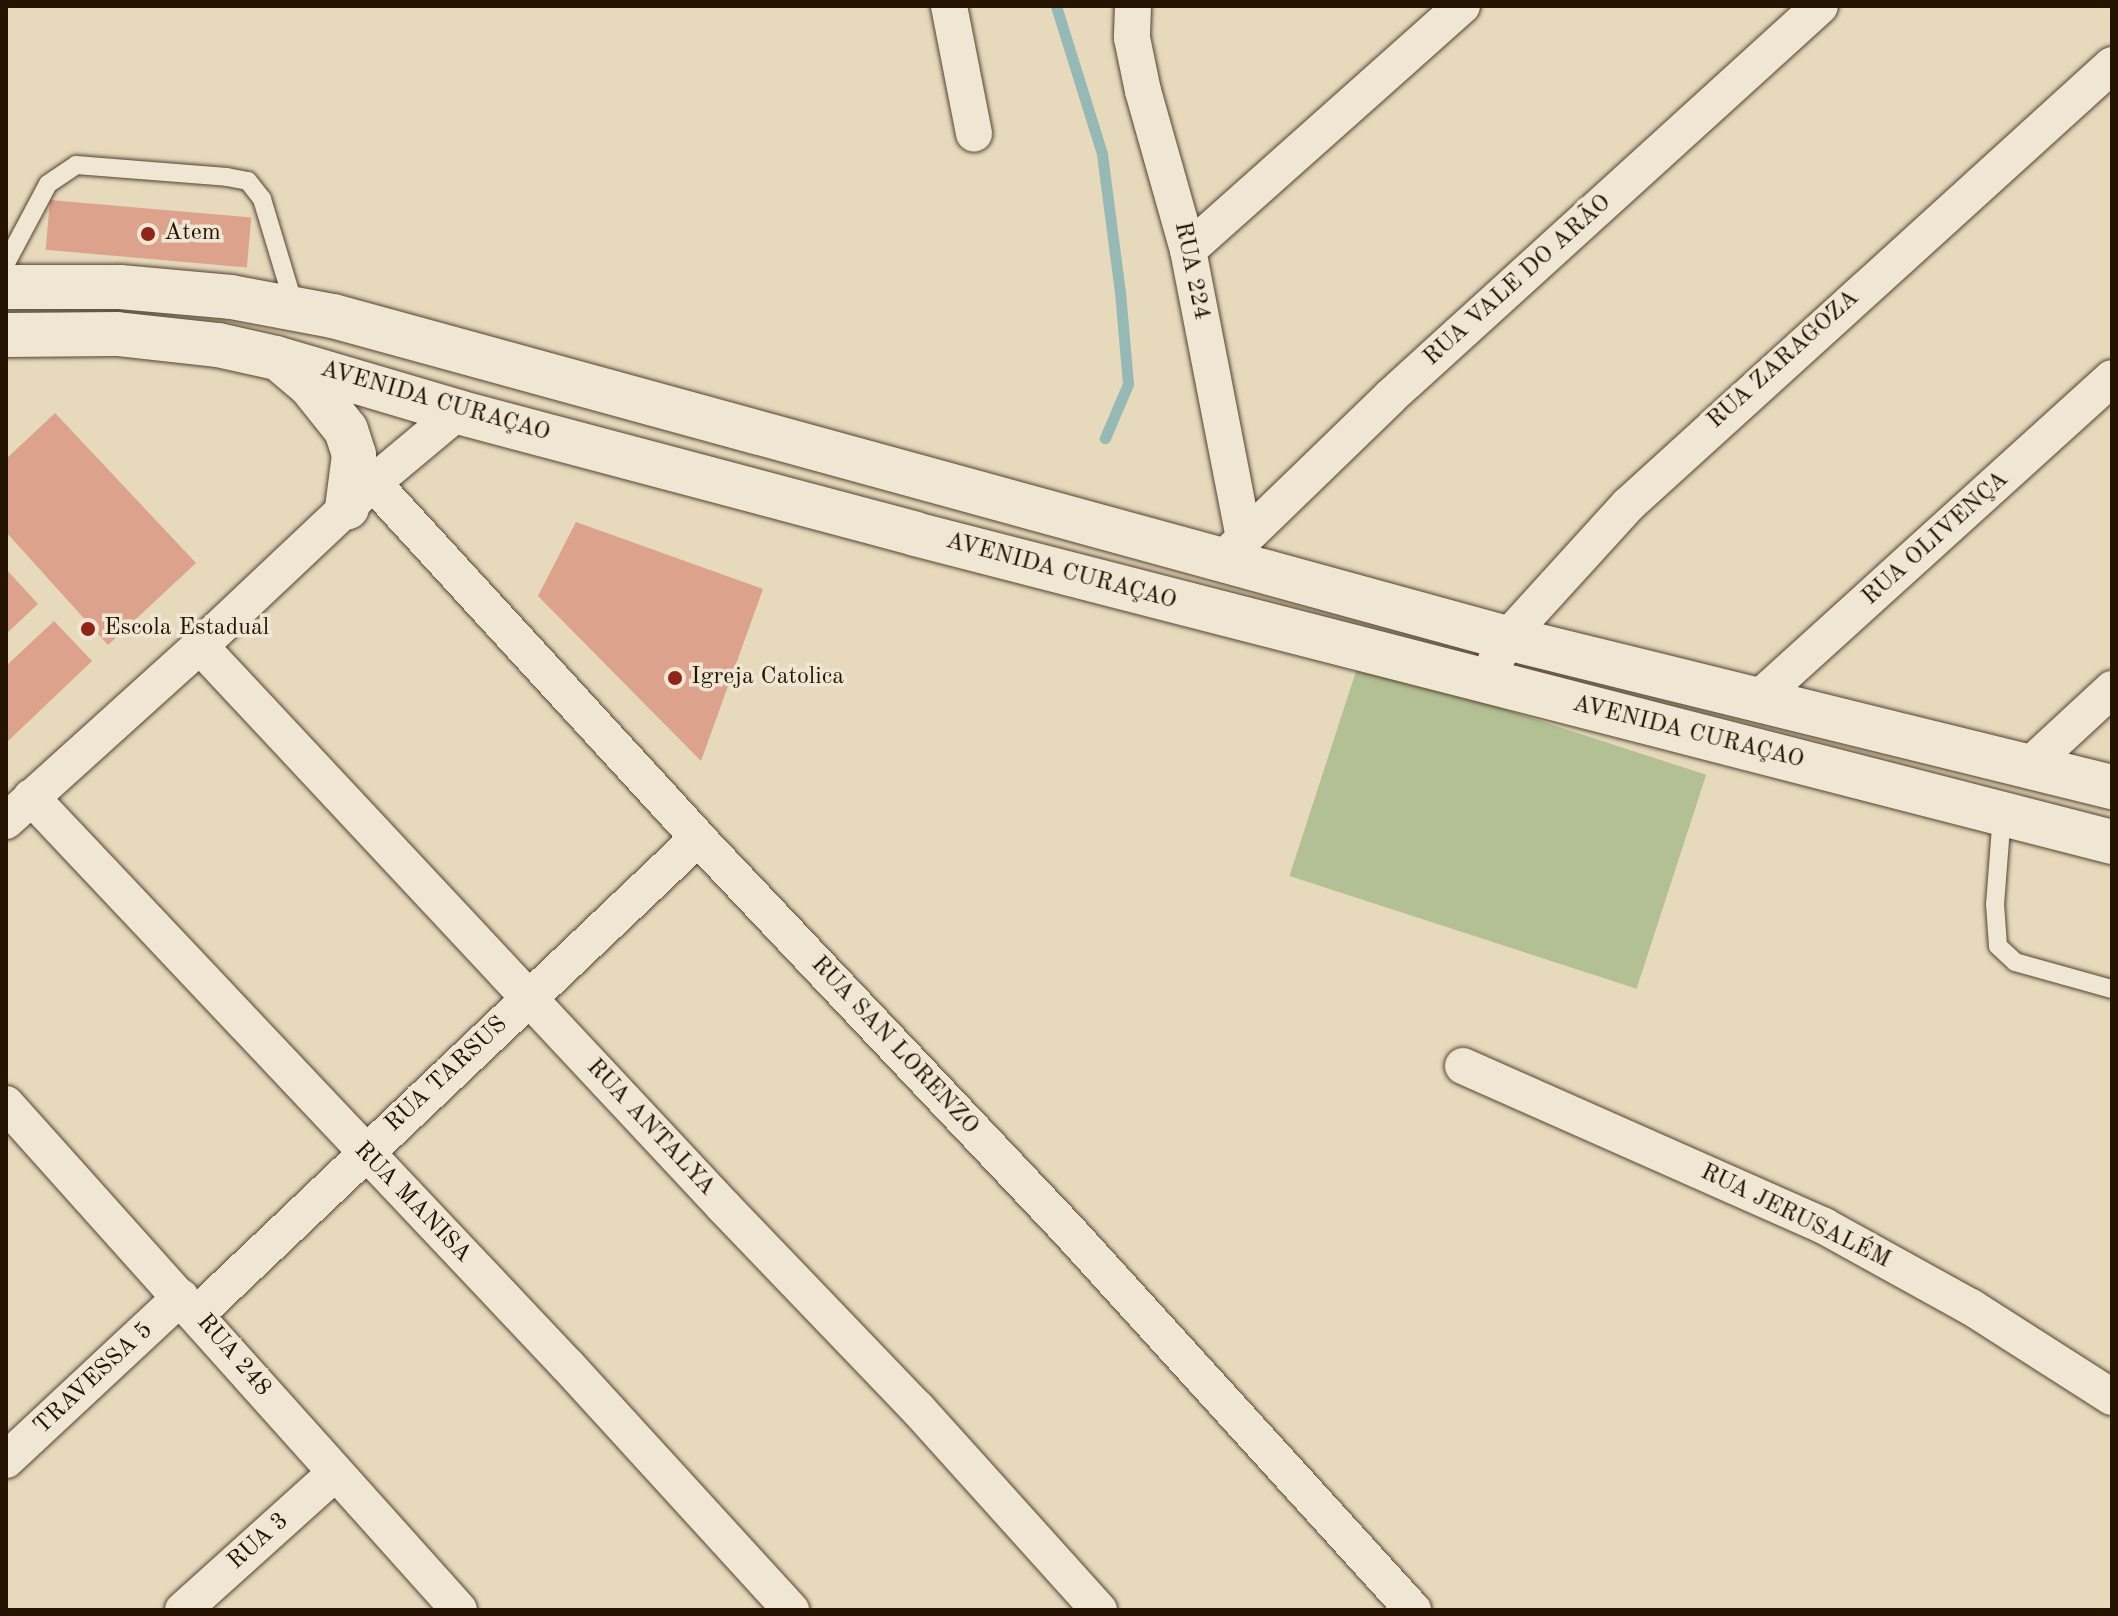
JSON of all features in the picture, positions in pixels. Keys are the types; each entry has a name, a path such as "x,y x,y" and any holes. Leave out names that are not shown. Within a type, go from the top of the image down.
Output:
{"main road":[{"name":"AVENIDA CURAÇAO","path":"6,287 120,287 231,297 295,309 490,357 859,461 1233,550 1507,638 2112,787"},
{"name":"AVENIDA CURAÇAO","path":"6,335 117,334 218,345 276,358 458,412 831,511 2112,842"},
{"path":"276,358 311,386 346,430 354,455 360,496"},
{"path":"831,511 859,461"}],"street":[{"path":"949,6 974,134"},
{"name":"RUA 224","path":"1133,6 1132,38 1143,91 1188,250 1233,550"},
{"path":"1188,250 1462,6"},
{"name":"RUA VALE DO ARÃO","path":"1233,550 1390,397 1820,6"},
{"name":"RUA ZARAGOZA","path":"1484,681 1507,638 1628,505 2112,65"},
{"name":"RUA OLIVENÇA","path":"1759,698 2112,378"},
{"path":"18,809 200,646 360,496 458,412"},
{"name":"RUA SAN LORENZO","path":"360,496 698,838 1069,1231 1413,1610"},
{"name":"RUA ANTALYA","path":"200,646 528,998 907,1397 1099,1610"},
{"path":"2030,765 2112,689"},
{"name":"RUA MANISA","path":"18,809 364,1153 568,1366 791,1610"},
{"name":"RUA TARSUS","path":"189,1305 364,1153 698,838"},
{"name":"RUA JERUSALÉM","path":"1463,1066 1824,1226 1971,1307 2112,1397"},
{"name":"RUA 248","path":"13,1126 189,1305 334,1474 459,1610"},
{"name":"TRAVESSA 5","path":"6,1460 189,1305"},
{"name":"RUA 3","path":"183,1610 334,1474"}],"lane":[{"path":"6,263 48,184 76,165 227,177 248,181 262,199 295,309"},
{"path":"2002,814 1995,904 1998,946 2015,962 2112,989"}],"green space":[{"path":"1359,662 1706,775 1637,989 1289,876"}],"building":[{"name":"Atem","path":"50,200 251,218 247,267 46,250"},
{"path":"55,413 196,563 108,645 6,532 6,459"},
{"name":"Igreja Catolica","path":"576,522 763,589 701,761 538,596"},
{"path":"6,569 38,604 6,634"},
{"path":"54,621 92,661 6,743 6,666"}],"waterway":[{"path":"1056,6 1102,154 1120,292 1128,384 1105,438"}],"place":[{"name":"Atem","path":"148,234"},
{"name":"Escola Estadual","path":"88,629"},
{"name":"Igreja Catolica","path":"675,678"}]}
